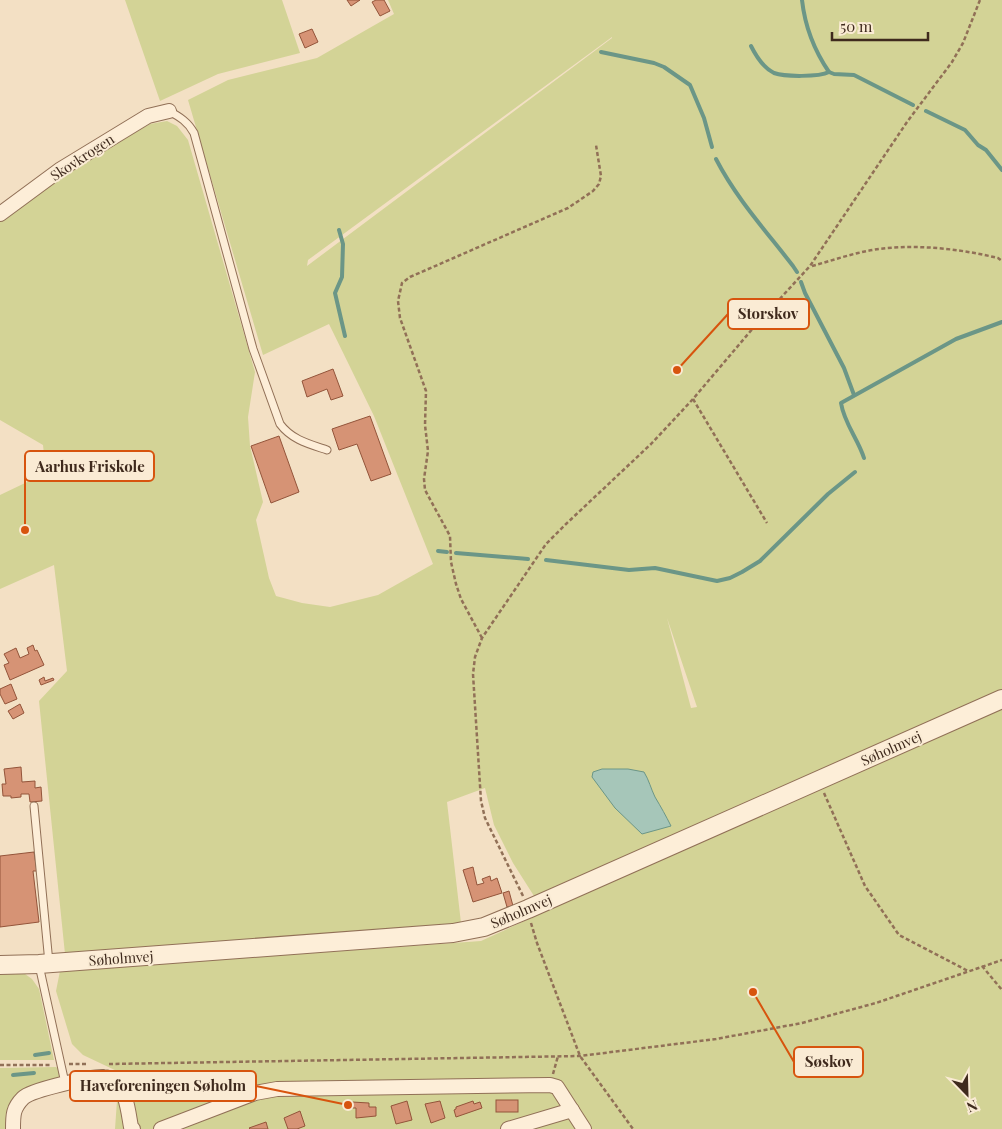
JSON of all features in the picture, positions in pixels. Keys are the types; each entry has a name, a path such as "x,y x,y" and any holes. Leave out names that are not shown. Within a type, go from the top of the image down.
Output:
{"street":[{"name":"Skovkrogen","path":"0,214 76,159 148,116 169,111"},
{"name":"Søholmvej","path":"0,965 44,964 453,933 484,927 1002,699"},
{"path":"13,1129 14,1110 24,1096 65,1083 104,1077 112,1079 120,1086 125,1097 133,1129"},
{"path":"161,1129 255,1093 278,1089 550,1085 557,1087 584,1129"},
{"path":"508,1129 572,1110"}],"lane":[{"path":"169,111 180,116 189,124 194,133 253,349 280,424 286,432 297,440 327,450"},
{"path":"34,806 44,964 65,1083"}],"path":[{"path":"633,1129 580,1056 537,943 521,890 485,818 481,801 472,674 475,656 482,638 546,544 651,444 810,266 907,122 952,62 963,43 980,0"},
{"path":"482,638 458,592 451,562 450,536 425,490 424,479 428,451 425,425 426,391 400,318 398,301 402,283 410,277 568,208 593,191 599,184 600,176 596,145"},
{"path":"810,266 880,249 929,248 969,251 998,258 1002,261"},
{"path":"693,399 767,523"},
{"path":"818,780 865,886 899,935 969,971"},
{"path":"102,1064 580,1056 716,1039 802,1024 876,1003 1002,960"},
{"path":"982,966 1002,990"},
{"path":"550,1085 558,1056"},
{"path":"0,1064 92,1064"}],"green space":[{"path":"125,0 282,0 300,53 218,74 160,101"},
{"path":"388,0 1002,0 1002,690 534,896 513,863 494,825 485,788 447,802 461,923 65,954 39,701 67,671 54,565 0,589 0,495 46,473 43,445 0,420 0,220 80,164 150,124 167,121 177,126 188,140 255,372 248,417 250,446 263,502 256,520 269,578 276,596 302,603 330,607 378,595 433,564 374,416 329,324 263,355 188,100 228,80 317,58 394,14","holes":["612,38 307,266 308,260","667,618 697,707 691,708"]},
{"path":"1002,706 1002,1129 115,1129 119,1072 83,1055 72,1044 56,991 60,971 481,941 884,756"},
{"path":"0,973 25,974 32,979 39,989 54,1060 0,1060"},
{"path":"56,1067 60,1070 59,1078 31,1087 18,1094 12,1105 7,1129 0,1129 0,1068"}],"shaded area":[{"path":"602,769 628,769 644,772 671,826 642,834 615,808 592,777 593,772"}],"building":[{"path":"347,0 360,0 351,6"},
{"path":"384,0 390,11 380,16 372,2"},
{"path":"312,29 318,42 305,48 299,34"},
{"path":"333,369 343,396 331,400 327,389 307,397 302,381"},
{"path":"370,416 391,474 371,481 357,444 339,450 332,429"},
{"path":"279,436 299,492 271,503 251,446"},
{"path":"33,645 44,665 10,680 4,665 9,663 4,654 16,648 20,658 29,654 27,648"},
{"path":"44,677 45,681 53,678 54,680 41,685 39,680"},
{"path":"11,684 17,699 5,704 0,694 0,689"},
{"path":"20,704 24,713 13,719 8,711"},
{"path":"21,767 22,782 35,781 35,788 41,787 42,801 30,802 29,794 21,794 21,797 11,798 11,796 3,796 2,784 6,784 4,769"},
{"path":"34,852 37,871 33,871 39,922 0,927 0,856"},
{"path":"473,867 477,885 484,883 482,879 490,876 491,881 497,878 502,893 473,902 463,870"},
{"path":"509,891 513,906 507,907 503,893"},
{"path":"496,1100 518,1100 518,1112 496,1112"},
{"path":"407,1101 412,1120 396,1124 391,1106"},
{"path":"440,1101 445,1118 431,1123 425,1104"},
{"path":"473,1101 474,1104 480,1102 482,1108 456,1117 454,1110 456,1107"},
{"path":"352,1102 369,1103 369,1107 376,1107 376,1116 356,1118 356,1108 352,1108"},
{"path":"300,1111 305,1126 297,1129 288,1129 284,1118"},
{"path":"266,1122 268,1129 249,1128"}],"waterway":[{"path":"802,0 805,20 811,38 829,72 854,75 913,105"},
{"path":"751,46 755,54 774,73 802,76 829,72"},
{"path":"601,52 654,63 664,67 690,85 704,118 712,147"},
{"path":"926,111 965,130 978,145 986,150 1002,170"},
{"path":"716,159 742,201 797,272"},
{"path":"339,230 343,244 342,277 335,293 345,336"},
{"path":"801,282 844,368 854,395"},
{"path":"864,458 845,417 841,403 956,339 1002,322"},
{"path":"546,560 629,570 655,568 717,581 730,578 760,561 828,494 855,472"},
{"path":"438,551 447,552"},
{"path":"456,553 528,559"},
{"path":"35,1055 49,1053"},
{"path":"13,1075 34,1073"}],"place":[{"name":"Storskov","path":"677,370"},
{"name":"Aarhus Friskole","path":"25,530"},
{"name":"Søskov","path":"753,992"},
{"name":"Haveforeningen Søholm","path":"348,1105"}]}
